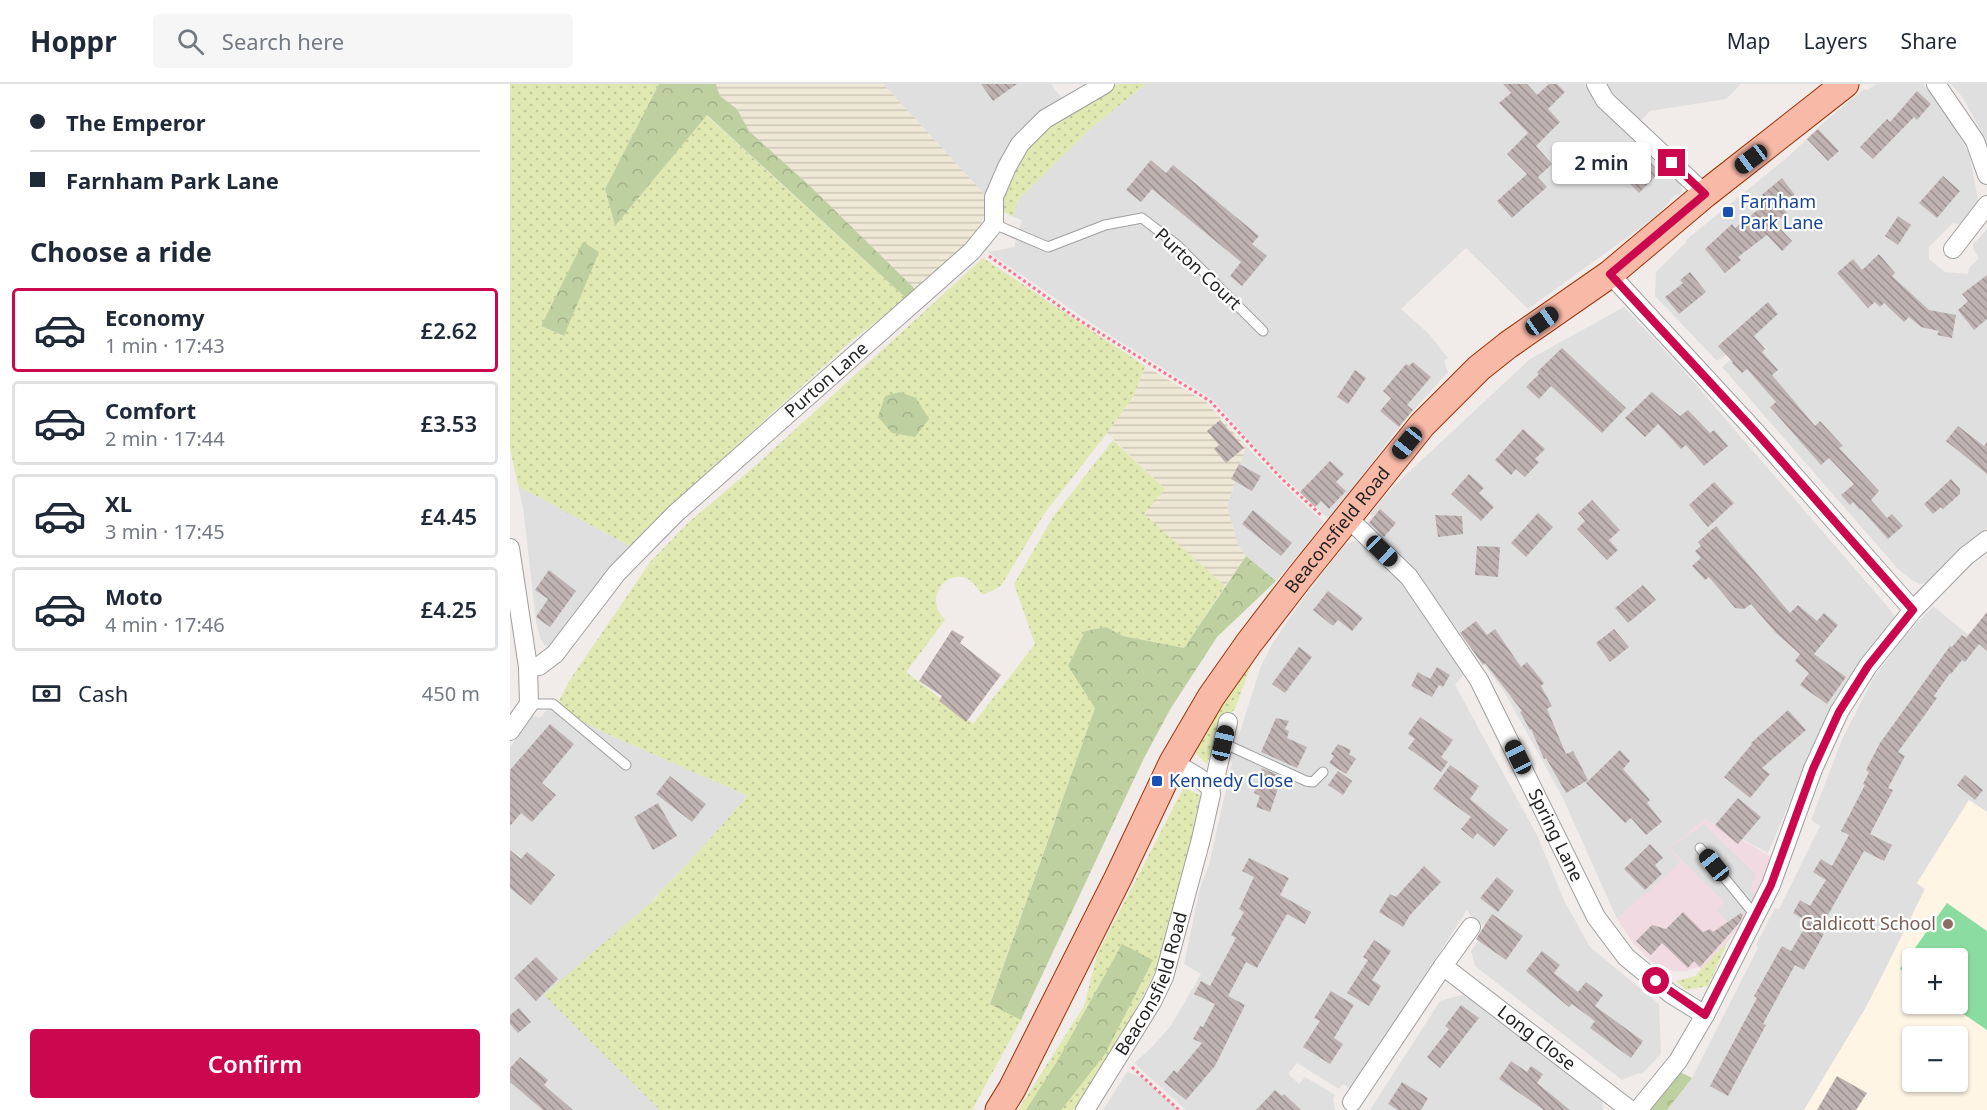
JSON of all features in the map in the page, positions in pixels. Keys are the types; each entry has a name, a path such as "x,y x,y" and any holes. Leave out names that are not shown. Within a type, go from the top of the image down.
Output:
{"main road":[{"name":"Beaconsfield Road","path":"999,1110 1086,942 1173,762 1211,697 1249,643 1342,523 1422,425 1479,368 1610,274 1705,194 1845,84"}],"street":[{"path":"994,224 994,197 1006,167 1020,144 1045,119 1105,84"},
{"path":"1596,84 1605,100 1705,194"},
{"path":"1936,84 1975,141 1987,175"},
{"path":"1953,249 1987,205"},
{"name":"Purton Lane","path":"528,667 539,666 555,654 617,573 676,513 975,246 994,224"},
{"path":"1610,274 1754,430 1913,610"},
{"name":"Spring Lane","path":"1342,523 1409,577 1479,680 1596,917 1626,957 1671,994 1705,1015"},
{"path":"1638,1110 1678,1061 1705,1015 1771,885 1813,769 1839,712 1868,666 1913,610 1966,556 1987,540"},
{"path":"510,548 514,593 528,667 529,704 510,731"},
{"name":"Beaconsfield Road","path":"1085,1110 1152,1002 1164,977 1201,839 1211,794 1210,787 1228,722"},
{"path":"1173,762 1210,787"},
{"path":"1352,1102 1471,927"},
{"name":"Long Close","path":"1443,966 1630,1110"}],"lane":[{"name":"Purton Court","path":"994,224 1048,247 1105,225 1142,218 1177,245 1263,331"},
{"path":"529,704 553,704 626,765"},
{"path":"1223,743 1306,781 1313,782 1323,772"},
{"path":"1700,848 1755,915"}],"path":[{"path":"975,246 1079,320 1210,401 1282,479 1342,523"},
{"path":"1119,1056 1179,1110"}],"shaded area":[{"path":"716,84 883,84 990,200 980,226 965,247 916,290 810,186 749,131 737,109 720,96"},
{"path":"883,84 1051,84 1063,100 1018,130 990,200"},
{"path":"1146,84 1584,84 1681,183 1682,190 1658,215 1528,309 1466,248 1401,309 1428,333 1448,358 1444,361 1448,372 1403,422 1329,519 1275,469 1212,399 1100,329 988,252 1014,247 1022,220 1013,217 1019,199 1090,129"},
{"path":"1605,84 1741,84 1726,99 1650,111 1640,122"},
{"path":"1877,84 1923,84 1942,107 1969,153 1979,204 1963,225 1953,223 1929,247 1929,259 1945,272 1968,274 1969,268 1979,258 1973,245 1987,229 1987,528 1928,583 1920,584 1898,569 1722,367 1734,357 1730,352 1717,361 1655,296 1656,272 1686,240 1789,156 1825,121 1864,89 1867,90"},
{"path":"1951,84 1987,84 1987,148 1983,134 1963,98"},
{"path":"1624,307 1684,371 1887,606 1894,615 1895,625 1862,665 1826,716 1768,853 1705,819 1682,862 1617,919 1562,796 1505,693 1400,553 1365,525 1372,516 1369,514 1395,485 1530,359"},
{"path":"1145,366 1206,402 1246,446 1227,507 1238,545 1246,556 1225,586 1143,514 1165,489 1107,433 1134,395"},
{"path":"1246,446 1324,522 1276,581 1246,556 1238,545 1227,507"},
{"path":"518,486 630,546 613,564 549,648 540,638 536,621 523,507"},
{"path":"1363,542 1383,555 1468,670 1455,685 1537,835 1564,900 1590,947 1659,1004 1661,1054 1642,1074 1639,1073 1622,1080 1475,966 1471,951 1487,928 1467,910 1357,1080 1349,1088 1343,1084 1339,1089 1297,1063 1288,1074 1299,1084 1305,1077 1335,1095 1333,1098 1335,1110 1186,1110 1134,1063 1170,1027 1201,974 1184,964 1200,888 1209,865 1237,741 1261,666 1274,641 1302,600 1346,543"},
{"path":"1933,606 1987,650 1987,812 1969,800 1917,883 1925,889 1882,976 1865,1009 1804,1110 1667,1110 1692,1078 1758,948 1756,945 1775,908 1779,909 1820,826 1811,820 1843,737 1873,679 1904,637"},
{"path":"552,705 605,733 746,795 701,849 658,894 562,1013 660,1110 510,1110 510,747 531,717 539,718"},
{"name":"Caldicott School","path":"1969,800 1987,812 1987,1110 1804,1110 1865,1009 1925,889 1917,883"},
{"path":"1705,819 1777,860 1771,875 1736,931 1704,972 1699,967 1686,971 1674,971 1653,963 1634,944 1617,919 1681,862 1669,848"},
{"path":"1704,824 1755,874 1750,890 1756,896 1733,929 1718,910 1724,902 1670,848"},
{"path":"1465,994 1602,1100 1603,1110 1370,1110 1440,1001"},
{"path":"1127,1072 1141,1077 1178,1110 1103,1110"}],"green space":[{"path":"510,84 659,84 605,189 615,226 706,115 906,298 849,343 630,546 518,486 510,448","holes":["584,242 564,336 541,326"]},
{"path":"659,84 716,84 720,96 737,109 749,131 810,186 916,290 906,298 707,115 615,226 605,189"},
{"path":"1117,84 1146,84 1090,129 1019,199 1013,217 998,208 1025,144 1057,120"},
{"path":"583,242 599,252 564,336 541,326"},
{"path":"983,258 1145,366 1134,395 1044,514 1001,586 983,595 970,580 954,577 941,586 936,601 938,611 945,620 906,672 973,724 1035,644 1014,584 1053,517 1113,440 1165,489 1144,514 1225,586 1184,648 1123,636 1106,627 1085,631 1068,666 1095,708 990,1003 1021,1020 972,1110 660,1110 544,995 657,897 745,799 746,795 605,733 556,707 569,681 651,561 689,522 753,468"},
{"path":"900,392 916,398 929,419 915,437 892,433 878,417 885,396"},
{"path":"1246,556 1276,581 1217,637 1171,708 1144,758 1021,1020 990,1004 1095,708 1068,666 1085,631 1106,627 1123,636 1184,648"},
{"path":"1256,652 1235,709 1226,717 1207,764 1192,750"},
{"path":"1184,787 1203,797 1159,964 1112,1057 1074,1110 1018,1110 1084,1006 1097,955"},
{"path":"1947,903 1987,931 1987,1030 1964,1014 1968,1014 1968,948 1915,948"},
{"path":"1728,941 1708,986 1686,990 1676,981 1695,976"},
{"path":"1122,944 1153,960 1105,1054 1061,1110 1026,1110 1058,1060"},
{"path":"1680,1072 1692,1078 1667,1110 1648,1110"}],"building":[{"path":"981,84 1017,84 993,101"},
{"path":"1503,84 1527,84 1537,95 1549,84 1557,84 1565,92 1548,109 1560,122 1536,146 1552,164 1538,177 1547,187 1512,218 1497,201 1527,174 1507,154 1528,133 1499,103 1511,93"},
{"path":"1917,91 1931,104 1917,120 1914,117 1873,159 1860,147 1887,119 1890,122"},
{"path":"1818,129 1839,151 1828,161 1807,139"},
{"path":"1645,157 1660,172 1639,193 1624,178"},
{"path":"1151,160 1166,173 1173,165 1259,236 1252,244 1267,256 1242,286 1230,276 1241,262 1152,189 1141,202 1126,190"},
{"path":"1943,176 1960,191 1937,218 1919,203"},
{"path":"1782,178 1795,195 1781,206 1787,213 1775,223 1792,241 1782,251 1767,235 1738,257 1741,260 1725,273 1705,249 1732,224 1735,228 1764,205 1758,198"},
{"path":"1898,216 1911,225 1898,245 1885,236"},
{"path":"1879,254 1895,273 1892,276 1929,310 1956,315 1952,338 1937,335 1939,331 1921,327 1909,317 1904,322 1884,303 1880,307 1875,302 1868,308 1837,273 1853,259 1862,270"},
{"path":"1690,272 1706,292 1679,314 1665,297 1683,283 1680,280"},
{"path":"1987,275 1987,319 1974,330 1958,310 1968,301 1962,294"},
{"path":"1768,302 1778,314 1754,336 1765,349 1762,352 1778,370 1772,375 1815,426 1820,421 1843,446 1839,448 1879,491 1871,500 1887,518 1892,514 1903,526 1888,539 1861,509 1853,502 1850,505 1841,495 1854,484 1829,458 1821,465 1770,407 1776,402 1747,369 1742,373 1718,346"},
{"path":"1562,348 1626,408 1602,433 1551,386 1539,399 1526,387 1539,374 1537,372"},
{"path":"1413,362 1431,377 1407,405 1413,410 1399,427 1380,411 1391,398 1383,391 1406,364 1409,366"},
{"path":"1355,370 1366,378 1348,404 1337,397"},
{"path":"1652,392 1680,416 1688,410 1710,433 1714,430 1728,446 1704,466 1686,445 1681,449 1658,424 1645,437 1625,418"},
{"path":"1220,420 1244,448 1226,463 1214,449 1219,445 1207,431"},
{"path":"1958,426 1984,446 1987,442 1987,474 1946,441"},
{"path":"1523,429 1545,449 1535,459 1539,462 1525,477 1516,469 1511,475 1495,460"},
{"path":"1330,461 1344,474 1336,482 1346,491 1329,509 1321,501 1315,507 1300,492"},
{"path":"1239,464 1261,476 1252,491 1231,479"},
{"path":"1469,474 1484,488 1479,493 1494,507 1481,521 1451,494"},
{"path":"1951,479 1960,489 1960,494 1943,509 1941,507 1933,514 1924,504"},
{"path":"1714,482 1734,503 1708,527 1689,505"},
{"path":"1592,500 1620,530 1609,540 1618,550 1607,560 1577,529 1585,521 1578,513"},
{"path":"1380,509 1396,523 1384,537 1369,523"},
{"path":"1253,510 1292,543 1281,556 1242,524"},
{"path":"1538,513 1553,527 1526,557 1511,543"},
{"path":"1435,515 1462,516 1463,534 1438,537"},
{"path":"1716,526 1790,613 1798,605 1817,621 1824,613 1838,625 1814,654 1846,677 1827,704 1800,685 1809,673 1795,661 1800,654 1776,633 1751,604 1744,609 1735,608 1709,577 1705,580 1692,566 1701,558 1695,551 1701,546 1698,542"},
{"path":"1477,546 1500,547 1498,577 1475,575"},
{"path":"549,570 576,591 550,627 536,617 548,599 535,590"},
{"path":"1643,585 1656,600 1628,623 1615,608"},
{"path":"1328,591 1363,618 1352,631 1338,620 1333,626 1313,610"},
{"path":"1987,612 1987,651 1979,644 1965,662 1962,660 1950,673 1934,696 1937,698 1898,752 1905,756 1888,788 1893,790 1870,834 1892,845 1884,861 1864,851 1819,931 1824,934 1804,970 1795,965 1728,1096 1710,1086 1757,998 1754,996 1782,946 1791,951 1808,922 1793,913 1800,900 1810,906 1826,880 1813,872 1821,859 1832,866 1849,835 1841,831 1865,785 1863,784 1869,772 1866,770 1880,743 1950,646 1952,647 1962,635 1966,638"},
{"path":"1476,621 1487,635 1495,629 1521,667 1527,662 1544,683 1541,686 1552,706 1547,709 1566,754 1573,751 1588,780 1566,793 1546,758 1544,759 1531,729 1520,712 1522,711 1485,663 1483,665 1460,633"},
{"path":"1614,629 1629,647 1610,662 1596,643"},
{"path":"952,630 964,637 960,643 1001,675 966,722 939,701 942,696 919,681"},
{"path":"1299,647 1312,657 1285,693 1272,684"},
{"path":"1437,667 1450,675 1443,687 1439,685 1432,697 1411,686 1418,672 1430,679"},
{"path":"1788,710 1806,730 1762,768 1770,774 1750,798 1724,777 1751,743"},
{"path":"1420,717 1453,740 1441,757 1448,762 1441,772 1408,748 1415,739 1408,734"},
{"path":"1276,718 1289,721 1285,729 1289,731 1287,738 1307,747 1297,768 1261,752"},
{"path":"550,724 574,744 542,783 556,795 532,822 521,813 510,826 510,770"},
{"path":"1338,744 1351,750 1349,754 1356,759 1346,774 1329,763 1334,756 1331,754"},
{"path":"1620,750 1630,761 1623,769 1650,800 1647,803 1662,822 1646,835 1631,818 1625,823 1586,783"},
{"path":"1450,765 1479,786 1470,799 1508,830 1494,847 1477,833 1473,839 1461,829 1471,817 1433,789"},
{"path":"1262,768 1282,777 1270,812 1256,807 1260,796 1254,793"},
{"path":"1338,771 1352,781 1343,795 1328,785"},
{"path":"1965,775 1983,790 1975,800 1957,785"},
{"path":"670,776 706,804 692,822 656,794"},
{"path":"1738,798 1761,817 1738,844 1715,825"},
{"path":"658,803 677,836 653,850 634,817"},
{"path":"1650,844 1663,858 1655,865 1662,874 1645,890 1624,869"},
{"path":"510,850 521,859 527,852 555,875 531,905 510,888"},
{"path":"1249,858 1289,878 1280,895 1311,912 1305,924 1287,914 1257,968 1246,962 1228,996 1245,1005 1215,1066 1186,1100 1164,1082 1174,1070 1177,1073 1202,1043 1193,1039 1200,1026 1203,1027 1215,1004 1194,994 1201,981 1210,986 1236,938 1231,935 1244,912 1239,909 1254,877 1242,871"},
{"path":"1424,866 1441,882 1410,915 1403,927 1379,912 1390,894 1396,897"},
{"path":"1497,877 1514,891 1498,912 1480,898"},
{"path":"1683,912 1703,932 1710,929 1713,932 1741,913 1743,915 1740,922 1700,967 1694,961 1688,968 1662,943 1651,955 1636,941 1652,925 1666,929"},
{"path":"1492,914 1523,936 1506,960 1476,939"},
{"path":"1374,940 1391,951 1372,980 1381,986 1369,1006 1347,993 1368,960 1363,957"},
{"path":"1542,951 1560,965 1554,973 1578,992 1586,982 1603,995 1595,1006 1643,1041 1631,1058 1590,1028 1595,1021 1572,1004 1569,1007 1526,971"},
{"path":"536,957 558,979 536,1001 514,978"},
{"path":"1331,991 1354,1005 1334,1038 1343,1044 1330,1064 1303,1047 1320,1021 1314,1018"},
{"path":"1461,1005 1479,1018 1440,1068 1427,1057 1449,1029 1445,1026"},
{"path":"519,1008 531,1022 518,1033 510,1024 510,1015"},
{"path":"520,1057 548,1080 544,1085 573,1110 543,1110 510,1082 510,1068"},
{"path":"1511,1061 1527,1072 1531,1066 1543,1074 1537,1083 1570,1110 1544,1110 1499,1079"},
{"path":"1837,1076 1867,1093 1856,1110 1817,1110"},
{"path":"1402,1082 1428,1098 1421,1110 1398,1110 1388,1104"},
{"path":"1275,1090 1282,1096 1284,1094 1301,1110 1256,1110"}],"place":[{"name":"Farnham Park Lane","path":"1728,212"},
{"name":"Kennedy Close","path":"1157,781"},
{"name":"Caldicott School","path":"1948,924"}],"route":[{"path":"1656,981 1671,994 1705,1015 1771,885 1813,769 1839,712 1868,666 1913,610 1754,430 1610,274 1705,194 1672,163"}]}
